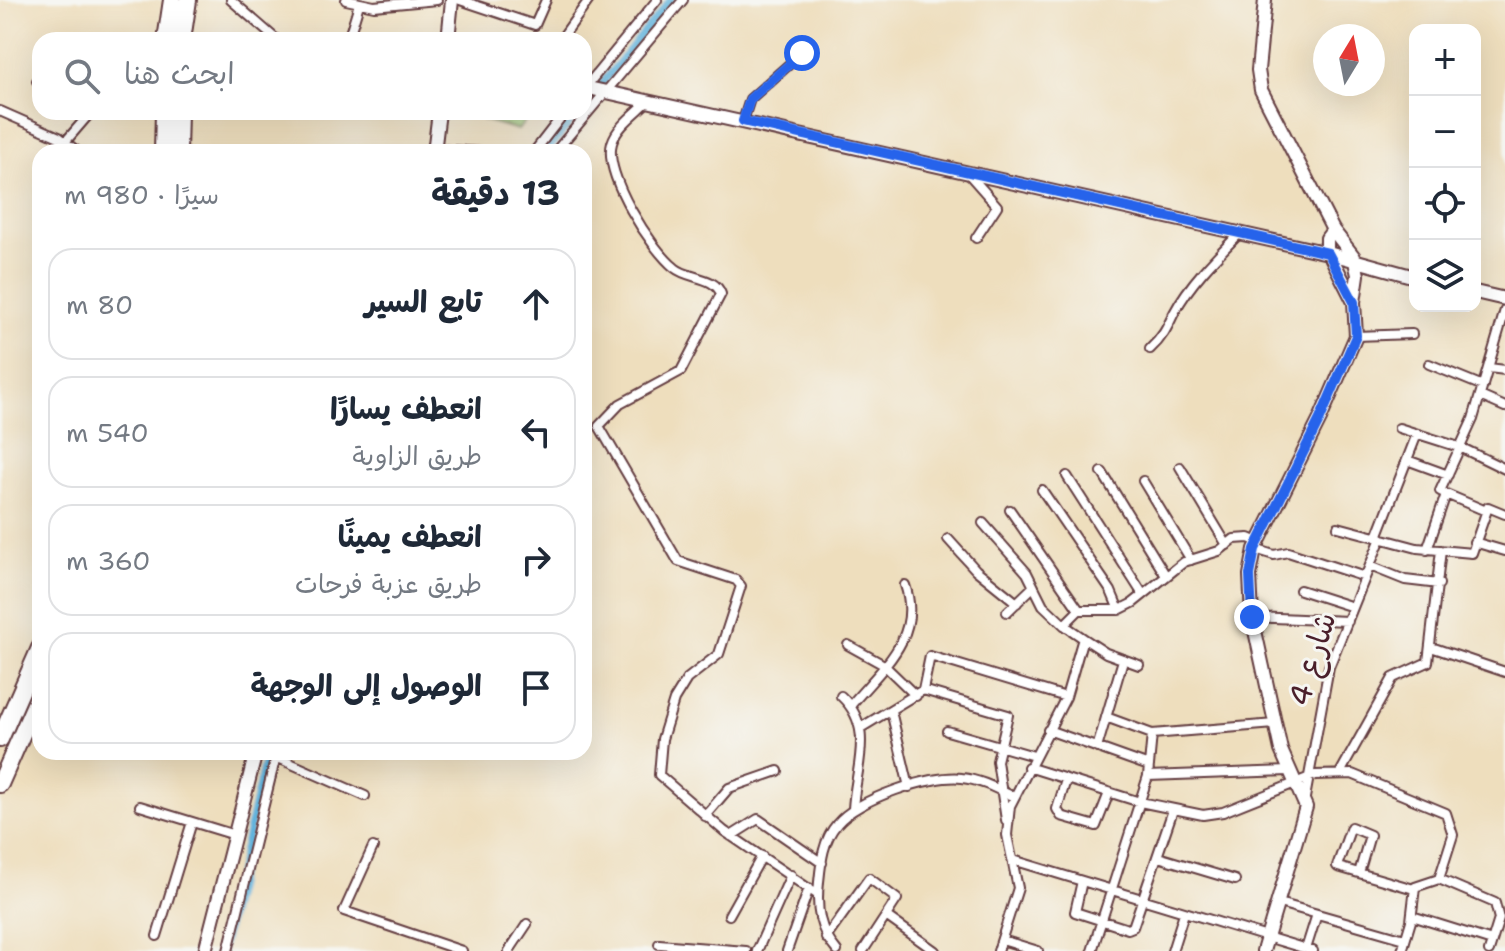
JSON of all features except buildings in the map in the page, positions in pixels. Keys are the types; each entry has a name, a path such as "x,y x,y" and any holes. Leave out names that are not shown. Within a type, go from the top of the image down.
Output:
{"highway":[{"path":"167,32 172,0"},
{"path":"183,32 188,0"},
{"path":"165,120 170,144"},
{"path":"172,144 177,120"},
{"path":"22,735 2,731 32,665"},
{"path":"0,784 32,712"}],"street":[{"path":"231,0 268,32"},
{"path":"346,0 359,4 437,0"},
{"path":"449,32 452,0"},
{"path":"460,0 535,25 546,0"},
{"path":"566,32 589,0"},
{"path":"592,79 657,0"},
{"path":"592,106 683,0"},
{"path":"1255,951 1263,942 1279,903 1306,812 1305,799 1275,724 1252,617 1250,575 1257,545 1320,419 1356,336 1355,261 1333,230 1261,90 1258,70 1265,0"},
{"path":"350,32 359,4"},
{"path":"743,121 750,99 802,53"},
{"path":"592,90 1328,253 1409,275"},
{"path":"648,101 617,133 611,144 612,159 621,185 636,220 666,259 678,270 712,283 721,294 681,371 620,404 599,426 678,561 741,584 723,646 716,658 687,679 676,695 661,745 661,779 677,788 731,836 818,895"},
{"path":"0,111 69,144"},
{"path":"66,141 84,120"},
{"path":"435,144 438,120"},
{"path":"540,144 559,120"},
{"path":"561,144 581,120"},
{"path":"966,171 997,206 976,238"},
{"path":"1333,230 1326,241 1328,253 1354,302"},
{"path":"1150,349 1168,331 1175,312 1212,261 1239,234"},
{"path":"1481,293 1505,299"},
{"path":"1486,511 1440,491 1462,448 1505,310"},
{"path":"1356,336 1412,334"},
{"path":"1429,364 1482,391 1505,407"},
{"path":"1489,368 1505,370"},
{"path":"1399,428 1462,448 1505,469"},
{"name":"شارع 4","path":"1297,777 1326,679 1417,434"},
{"path":"1407,460 1448,475"},
{"path":"1180,467 1227,545"},
{"path":"1102,472 1166,576"},
{"path":"1067,476 1142,593"},
{"path":"1143,481 1191,560"},
{"path":"1042,490 1111,591 1119,610"},
{"path":"1427,550 1446,494"},
{"path":"1338,527 1427,550 1472,553 1488,507 1505,514"},
{"path":"1010,510 1079,610"},
{"path":"983,523 1027,573 1051,615 1083,638 1123,660 1139,665"},
{"path":"1064,625 1079,610 1119,610 1191,560 1242,537 1274,555 1288,552 1365,577"},
{"path":"948,539 995,588 1017,603"},
{"path":"1474,542 1505,551"},
{"path":"1340,773 1388,684 1399,673 1428,662 1441,550"},
{"path":"1370,566 1405,580 1439,584"},
{"path":"851,705 884,665 911,623 911,602 905,585"},
{"path":"1007,612 1033,587"},
{"path":"1300,590 1353,607"},
{"path":"1252,617 1348,621"},
{"path":"1007,825 1014,797 1066,697 1083,638"},
{"path":"848,645 884,665 919,693 1008,715 999,747 999,790 1018,888 998,951"},
{"path":"1431,647 1505,672"},
{"path":"862,727 919,693 930,656 1066,697"},
{"path":"1097,748 1123,660"},
{"path":"841,696 851,705 862,727 853,809"},
{"path":"891,711 909,787"},
{"path":"1106,717 1152,734 1275,724"},
{"path":"1048,730 1149,766"},
{"path":"947,731 1034,756"},
{"path":"1092,951 1148,776 1152,734"},
{"path":"205,951 254,760"},
{"path":"228,951 275,760"},
{"path":"289,760 365,796"},
{"path":"1028,767 1140,802 1173,810 1213,814 1297,777"},
{"path":"705,816 729,788 778,771"},
{"path":"1148,776 1297,777 1340,773 1365,777 1446,813 1453,835 1439,879"},
{"path":"837,951 821,929 818,895 830,833 853,809 909,787 953,777 980,782 1014,797"},
{"path":"1066,780 1057,812 1071,820 1098,825 1109,793"},
{"path":"1263,942 1298,809 1305,799"},
{"path":"140,806 235,835"},
{"path":"1082,881 1074,910 1131,928 1173,810"},
{"path":"731,836 758,819 822,863"},
{"path":"157,936 192,822"},
{"path":"1359,873 1370,835 1351,827 1337,866 1359,873 1414,889"},
{"path":"373,847 344,911 462,951"},
{"path":"729,915 762,856"},
{"path":"1158,857 1235,880"},
{"path":"1013,860 1184,913 1263,942 1309,950 1317,914"},
{"path":"757,951 791,875"},
{"path":"826,938 868,878 897,897 867,949"},
{"path":"1402,951 1412,916 1414,889 1419,884 1439,879 1487,896 1495,903 1499,919 1489,951"},
{"path":"787,951 809,888"},
{"path":"1279,903 1405,939"},
{"path":"1172,951 1184,913"},
{"path":"886,916 935,951"},
{"path":"1412,916 1492,941"},
{"path":"521,951 511,949 527,924"},
{"path":"1002,940 1038,951"},
{"path":"659,944 746,951"}],"green space":[{"path":"483,120 526,120 518,130"}],"waterway":[{"path":"592,95 671,0"},
{"path":"552,144 572,120"},
{"path":"221,951 265,760"}],"route":[{"path":"802,53 750,99 745,106 743,121 1328,253 1354,302 1358,327 1320,419 1255,549 1249,584 1252,617"}]}
